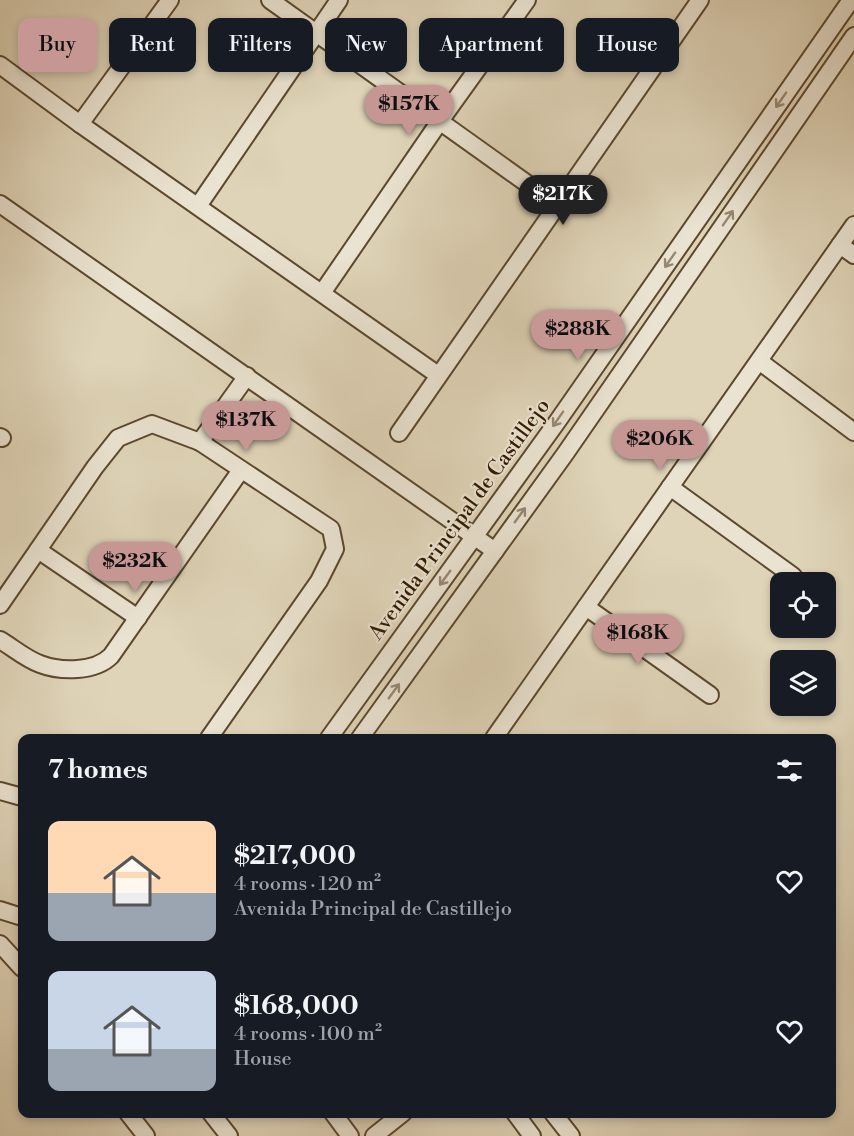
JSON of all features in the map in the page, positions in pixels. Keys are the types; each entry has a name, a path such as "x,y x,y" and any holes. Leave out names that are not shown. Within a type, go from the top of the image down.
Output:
{"street":[{"path":"80,124 170,0"},
{"path":"270,0 557,205"},
{"path":"198,207 339,0"},
{"path":"322,293 440,121 527,0"},
{"path":"399,433 700,0"},
{"name":"Avenida Principal de Castillejo","path":"332,734 475,536 851,0"},
{"path":"363,734 565,454 854,36"},
{"path":"0,65 80,124 438,375"},
{"path":"0,204 495,551"},
{"path":"502,734 586,607 854,225"},
{"path":"840,245 854,255"},
{"path":"759,360 854,432"},
{"path":"200,442 247,376"},
{"path":"0,605 95,466 118,438 152,424 200,442 331,529 335,549 319,581 212,734"},
{"path":"0,640 40,664 85,669 104,664 241,470"},
{"path":"670,487 787,572"},
{"path":"38,550 138,618"},
{"path":"586,607 710,695"},
{"path":"0,791 18,796"},
{"path":"0,910 18,916"},
{"path":"0,944 18,959"},
{"path":"0,954 18,961"},
{"path":"132,1118 146,1136"},
{"path":"216,1118 229,1136"},
{"path":"337,1118 350,1136"},
{"path":"374,1136 397,1118"},
{"path":"519,1118 532,1136"},
{"path":"557,1118 571,1136"}]}
